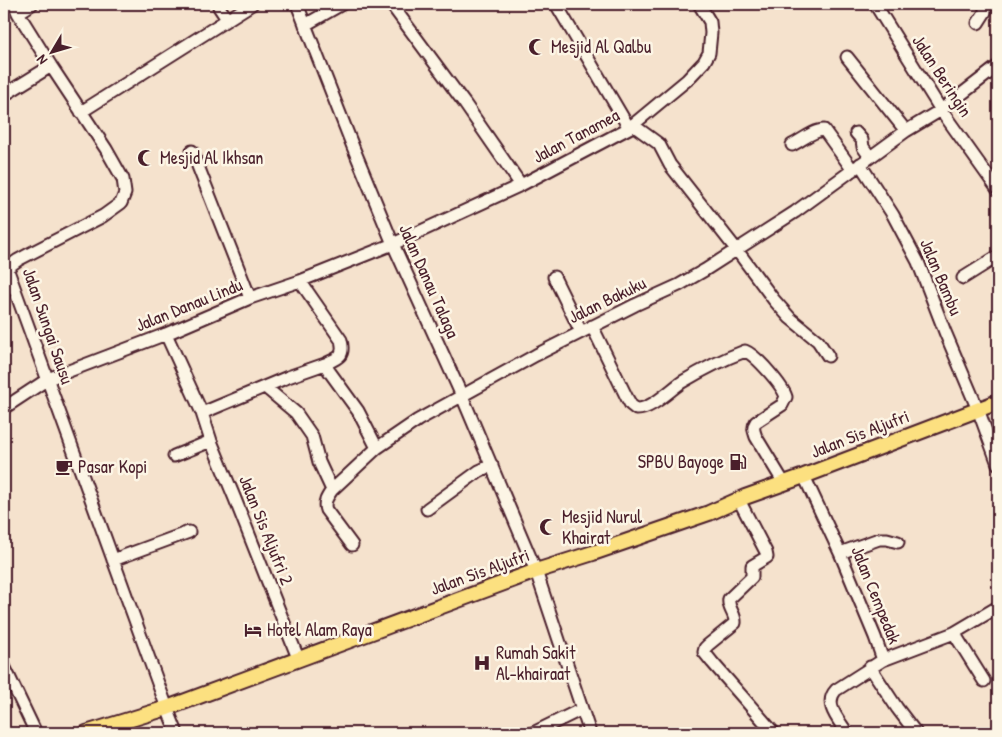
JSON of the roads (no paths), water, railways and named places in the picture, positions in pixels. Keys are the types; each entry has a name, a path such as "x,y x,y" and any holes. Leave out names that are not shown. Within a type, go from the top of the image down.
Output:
{"main road":[{"name":"Jalan Sis Aljufri","path":"86,733 167,708 536,571 709,513 998,402"}],"street":[{"path":"16,9 32,4"},
{"path":"81,112 252,4"},
{"name":"Jalan Danau Talaga","path":"297,4 393,244 462,396 536,571 590,733"},
{"path":"305,24 342,4"},
{"path":"390,4 466,104 521,185"},
{"path":"556,4 631,126 659,144 670,165 782,310 818,341 828,356"},
{"name":"Jalan Tanamea","path":"393,244 521,185 631,126 687,80 704,62 709,53 711,33 710,22 699,4"},
{"name":"Jalan Beringin","path":"875,4 942,110 998,190"},
{"path":"978,23 985,12 985,4"},
{"path":"219,7 227,19"},
{"name":"Jalan Sungai Sausu","path":"16,9 50,66 106,149 123,179 125,193 121,202 103,216 6,266 8,285 48,379 177,733"},
{"path":"847,57 906,131"},
{"path":"4,95 50,66"},
{"name":"Jalan Bakuku","path":"332,490 377,448 418,420 536,355 679,285 705,270 795,212 906,131 942,110 998,66"},
{"path":"792,145 816,132 824,130 861,163"},
{"path":"856,133 862,140 861,163"},
{"path":"192,151 250,298"},
{"name":"Jalan Bambu","path":"861,163 893,215 918,262 998,463"},
{"name":"Jalan Danau Lindu","path":"4,408 48,379 166,334 250,298 300,281 393,244"},
{"path":"963,278 998,256"},
{"path":"554,277 581,332"},
{"path":"202,413 325,364 341,355 343,349 341,340 300,281"},
{"path":"592,326 631,405 636,409 643,409 706,368 745,351 754,356 780,386 786,397 782,405 756,422 753,430 784,484"},
{"name":"Jalan Sis Aljufri 2","path":"166,334 202,413 211,441 298,658"},
{"path":"325,364 358,411 377,448"},
{"path":"265,387 296,413 312,436 319,462 332,490 324,506 352,545"},
{"path":"174,456 211,441"},
{"path":"427,509 479,471 492,465"},
{"name":"Jalan Cempedak","path":"804,476 840,553 883,660 832,694 830,699 834,711 848,733"},
{"path":"739,500 767,557 753,565 751,568 752,577 728,599 736,619 735,623 708,645 704,652 774,733"},
{"path":"113,560 189,532"},
{"path":"840,553 879,539 898,542"},
{"path":"883,660 954,633 998,607"},
{"path":"954,633 984,682"},
{"path":"4,666 36,733"},
{"path":"870,667 896,708 916,733"},
{"path":"533,733 582,709"}],"place":[{"name":"Mesjid Al Qalbu","path":"537,47"},
{"name":"Mesjid Al Ikhsan","path":"146,158"},
{"name":"SPBU Bayoge","path":"738,462"},
{"name":"Pasar Kopi","path":"64,467"},
{"name":"Mesjid Nurul Khairat","path":"548,527"},
{"name":"Hotel Alam Raya","path":"253,630"},
{"name":"Rumah Sakit Al-khairaat","path":"482,663"}]}
